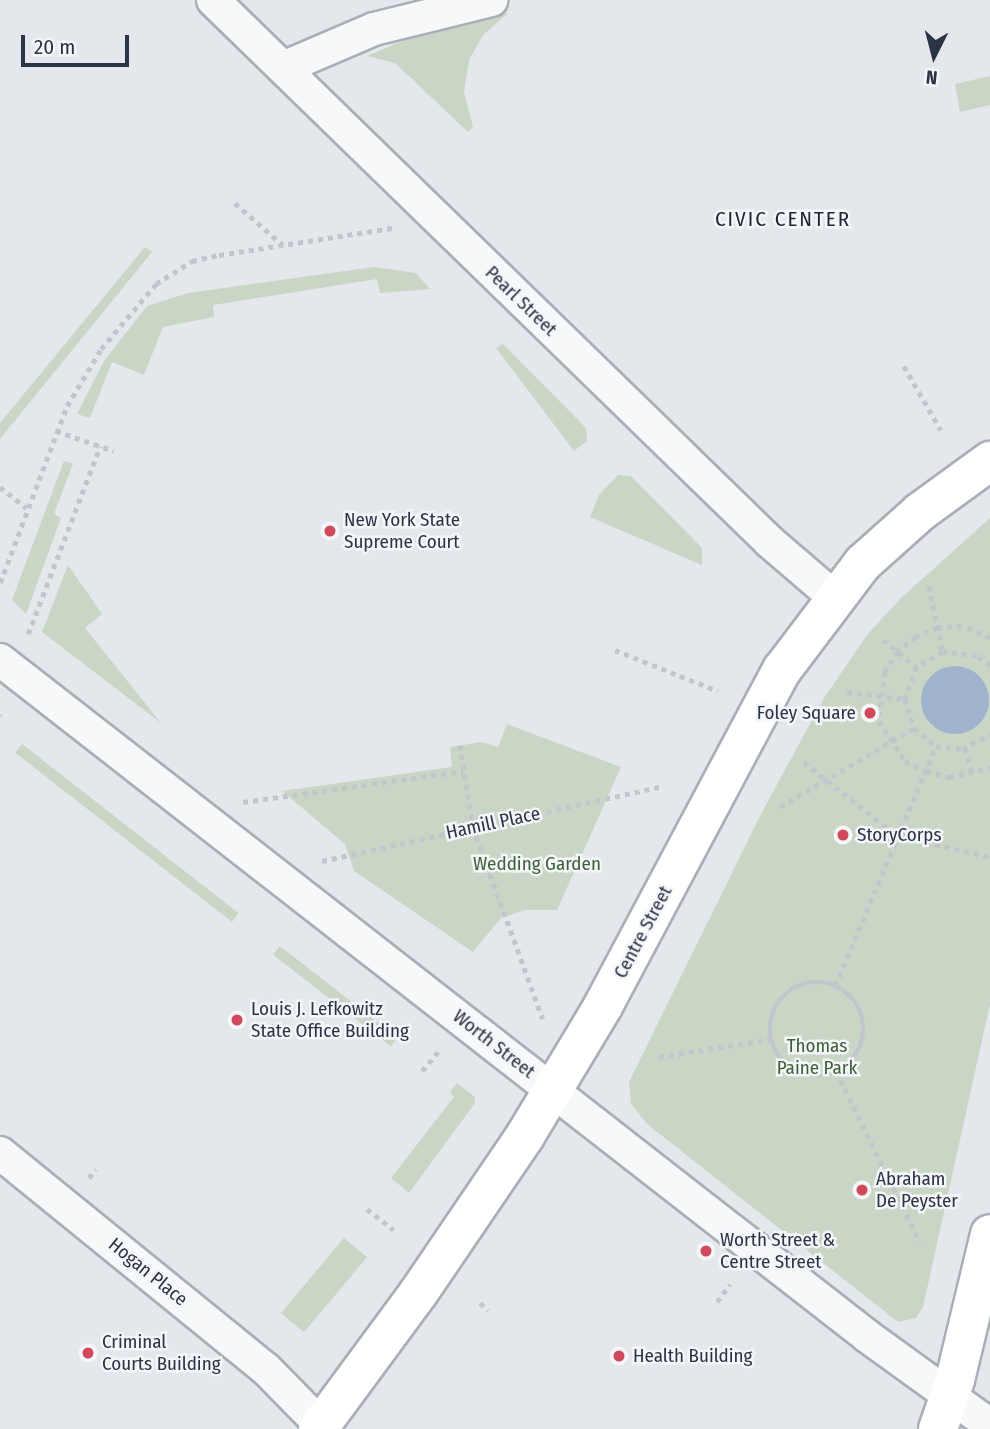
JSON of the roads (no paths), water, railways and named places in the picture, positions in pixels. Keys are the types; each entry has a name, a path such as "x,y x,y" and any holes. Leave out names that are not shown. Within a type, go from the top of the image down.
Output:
{"main road":[{"name":"Centre Street","path":"321,1428 419,1292 553,1090 603,1006 767,696 834,597 891,536 990,461"},
{"path":"944,1413 990,1234"}],"street":[{"name":"Pearl Street","path":"213,0 770,542 834,597"},
{"path":"283,68 374,29 491,0"},
{"name":"Worth Street","path":"0,660 553,1090 944,1413 990,1425"},
{"name":"Hogan Place","path":"0,1153 266,1369 321,1428"}],"water":[{"path":"955,666 968,669 979,676 986,687 989,700 986,713 979,724 968,731 955,734 942,731 931,724 924,713 921,700 924,687 931,676 942,669"}],"place":[{"name":"New York State Supreme Court","path":"330,531"},
{"name":"Foley Square","path":"870,713"},
{"name":"StoryCorps","path":"843,835"},
{"name":"Louis J. Lefkowitz State Office Building","path":"237,1020"},
{"name":"Abraham De Peyster","path":"862,1190"},
{"name":"Worth Street & Centre Street","path":"706,1251"},
{"name":"Criminal Courts Building","path":"88,1353"},
{"name":"Health Building","path":"619,1356"}],"district":[{"name":"CIVIC CENTER","path":"783,219"}],"park label":[{"name":"Wedding Garden","path":"537,864"},
{"name":"Thomas Paine Park","path":"817,1057"}]}
